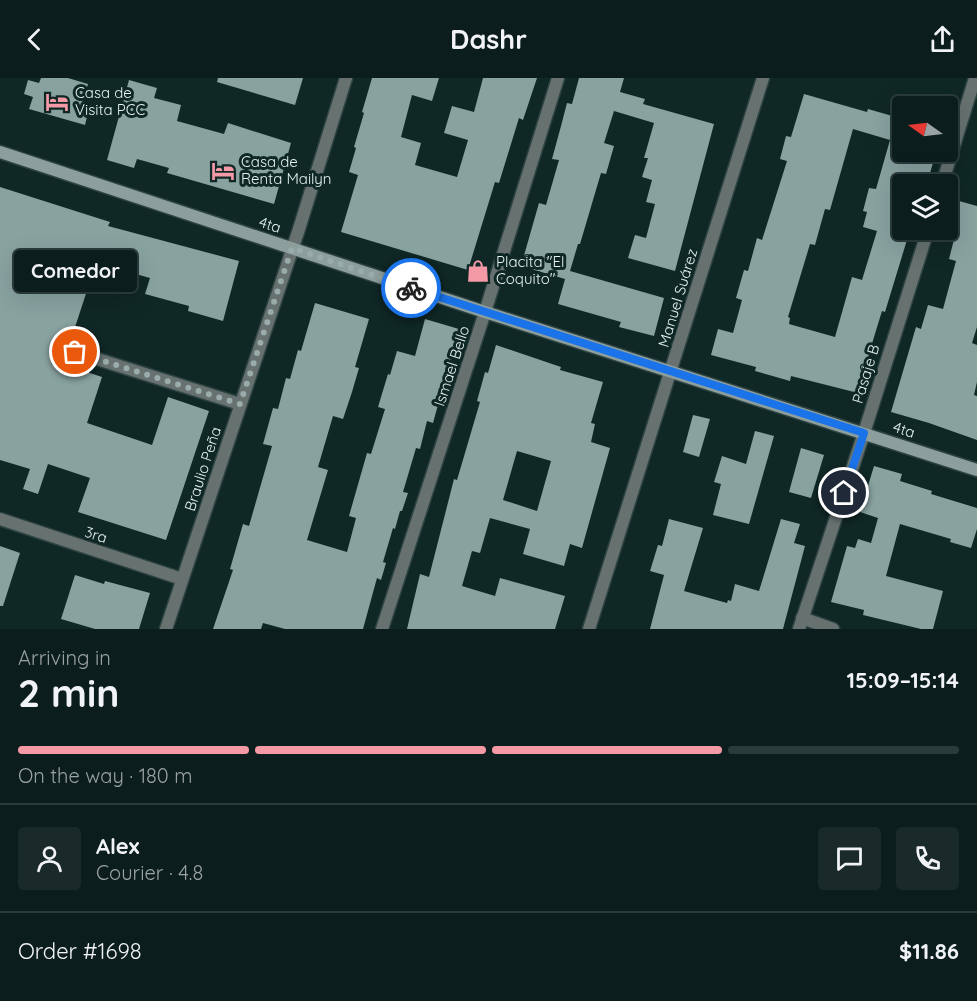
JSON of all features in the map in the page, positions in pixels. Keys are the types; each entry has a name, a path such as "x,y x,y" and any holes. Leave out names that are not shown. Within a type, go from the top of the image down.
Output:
{"main road":[{"name":"4ta","path":"0,152 485,312 977,470"}],"street":[{"name":"Braulio Peña","path":"166,629 346,78"},
{"name":"Ismael Bello","path":"382,629 558,78"},
{"name":"Manuel Suárez","path":"589,629 763,78"},
{"path":"945,174 975,78"},
{"name":"Pasaje B","path":"801,624 925,240"},
{"path":"75,352 240,404"},
{"name":"3ra","path":"0,519 182,579"},
{"path":"801,624 833,629"}],"building":[{"name":"Casa de Visita PCC","path":"41,78 68,78 88,84 81,107 89,109 85,125 29,109 33,97 24,94 28,80 39,83"},
{"path":"218,78 303,78 295,105 217,82"},
{"path":"372,78 439,78 432,101 412,95 401,137 421,143 415,165 457,177 468,140 444,133 452,106 474,112 483,78 537,78 523,120 519,118 499,183 495,182 468,270 341,232 358,175 349,172"},
{"path":"579,78 624,78 620,92 645,99 643,104 714,124 675,271 628,258 635,235 646,238 655,204 646,202 652,180 642,177 648,158 644,158 654,123 614,111 604,143 614,146 606,174 601,173 570,271 664,298 654,336 619,327 621,322 558,304 565,279 521,266 539,203 546,205 559,160 552,159 567,103 572,104"},
{"path":"129,80 157,88 154,98 181,105 177,121 224,134 228,123 291,143 274,204 167,173 169,168 137,159 134,168 107,160"},
{"path":"804,94 867,112 868,109 892,116 892,162 933,162 930,174 892,174 892,240 907,240 885,312 882,311 858,393 791,376 790,381 755,371 756,367 711,355 718,329 733,333 742,300 736,298 744,270 748,271 757,238 762,240 787,161 780,159 786,136 791,137","holes":["853,129 890,140 876,189 869,188 863,211 867,212 863,227 877,231 862,280 852,277 835,337 789,324 790,318 788,317 810,244 815,245 825,209 830,210"]},
{"path":"0,187 110,222 108,226 239,261 223,321 188,311 189,306 145,294 150,278 96,263 63,364 102,377 87,423 152,445 168,397 209,411 166,540 78,512 90,478 48,464 38,494 23,489 30,469 0,460"},
{"path":"959,201 977,206 977,327 972,343 977,345 977,382 974,395 977,396 977,440 891,412 916,327 921,329 928,305 943,309 956,261 949,259 954,240 958,240"},
{"path":"315,303 369,319 355,367 359,368 343,419 333,416 318,467 328,470 307,540 347,552 356,518 349,516 367,453 371,454 385,409 378,407 388,374 390,375 397,351 415,356 425,319 459,329 433,423 427,421 420,449 416,448 403,492 408,493 395,529 393,528 383,562 386,563 381,580 377,578 363,629 285,629 263,623 261,629 213,629 233,570 230,569 243,524 249,526 272,446 263,444 273,408 278,409 286,378 290,379"},
{"path":"496,345 561,367 560,370 603,382 591,423 595,424 591,442 610,448 582,548 570,544 564,566 523,554 530,529 490,518 480,553 472,551 462,586 495,596 500,578 565,596 555,629 407,629 420,574 429,577 454,479 457,480 480,402 477,401 485,372 488,373","holes":["517,451 551,461 537,511 503,500"]},
{"path":"693,415 710,419 699,457 683,452"},
{"path":"755,431 774,436 749,524 713,515 721,484 714,482 722,456 746,464"},
{"path":"801,448 824,455 811,498 789,492"},
{"path":"874,466 902,474 900,481 932,491 931,494 977,508 977,529 971,548 950,542 951,539 900,524 886,576 943,591 933,629 921,629 863,615 864,610 831,602 847,546 855,548 858,539 871,543 878,518 860,512"},
{"path":"669,519 703,528 684,591 727,603 728,600 731,601 735,584 759,591 781,519 800,524 794,543 805,546 783,629 650,629 664,575 650,571 658,545 662,546"},
{"path":"0,546 20,553 3,606 0,606"},
{"path":"75,575 104,584 105,581 150,593 139,629 95,629 61,619"}],"way so far":[{"path":"75,352 240,404 292,248 411,288"}],"place":[{"name":"Casa de Visita PCC","path":"57,102"},
{"name":"Casa de Renta Mailyn","path":"223,171"},
{"name":"Placita \"El Coquito\"","path":"478,271"},
{"name":"Comedor","path":"75,352"}],"route":[{"path":"411,288 864,433 844,493"}]}
